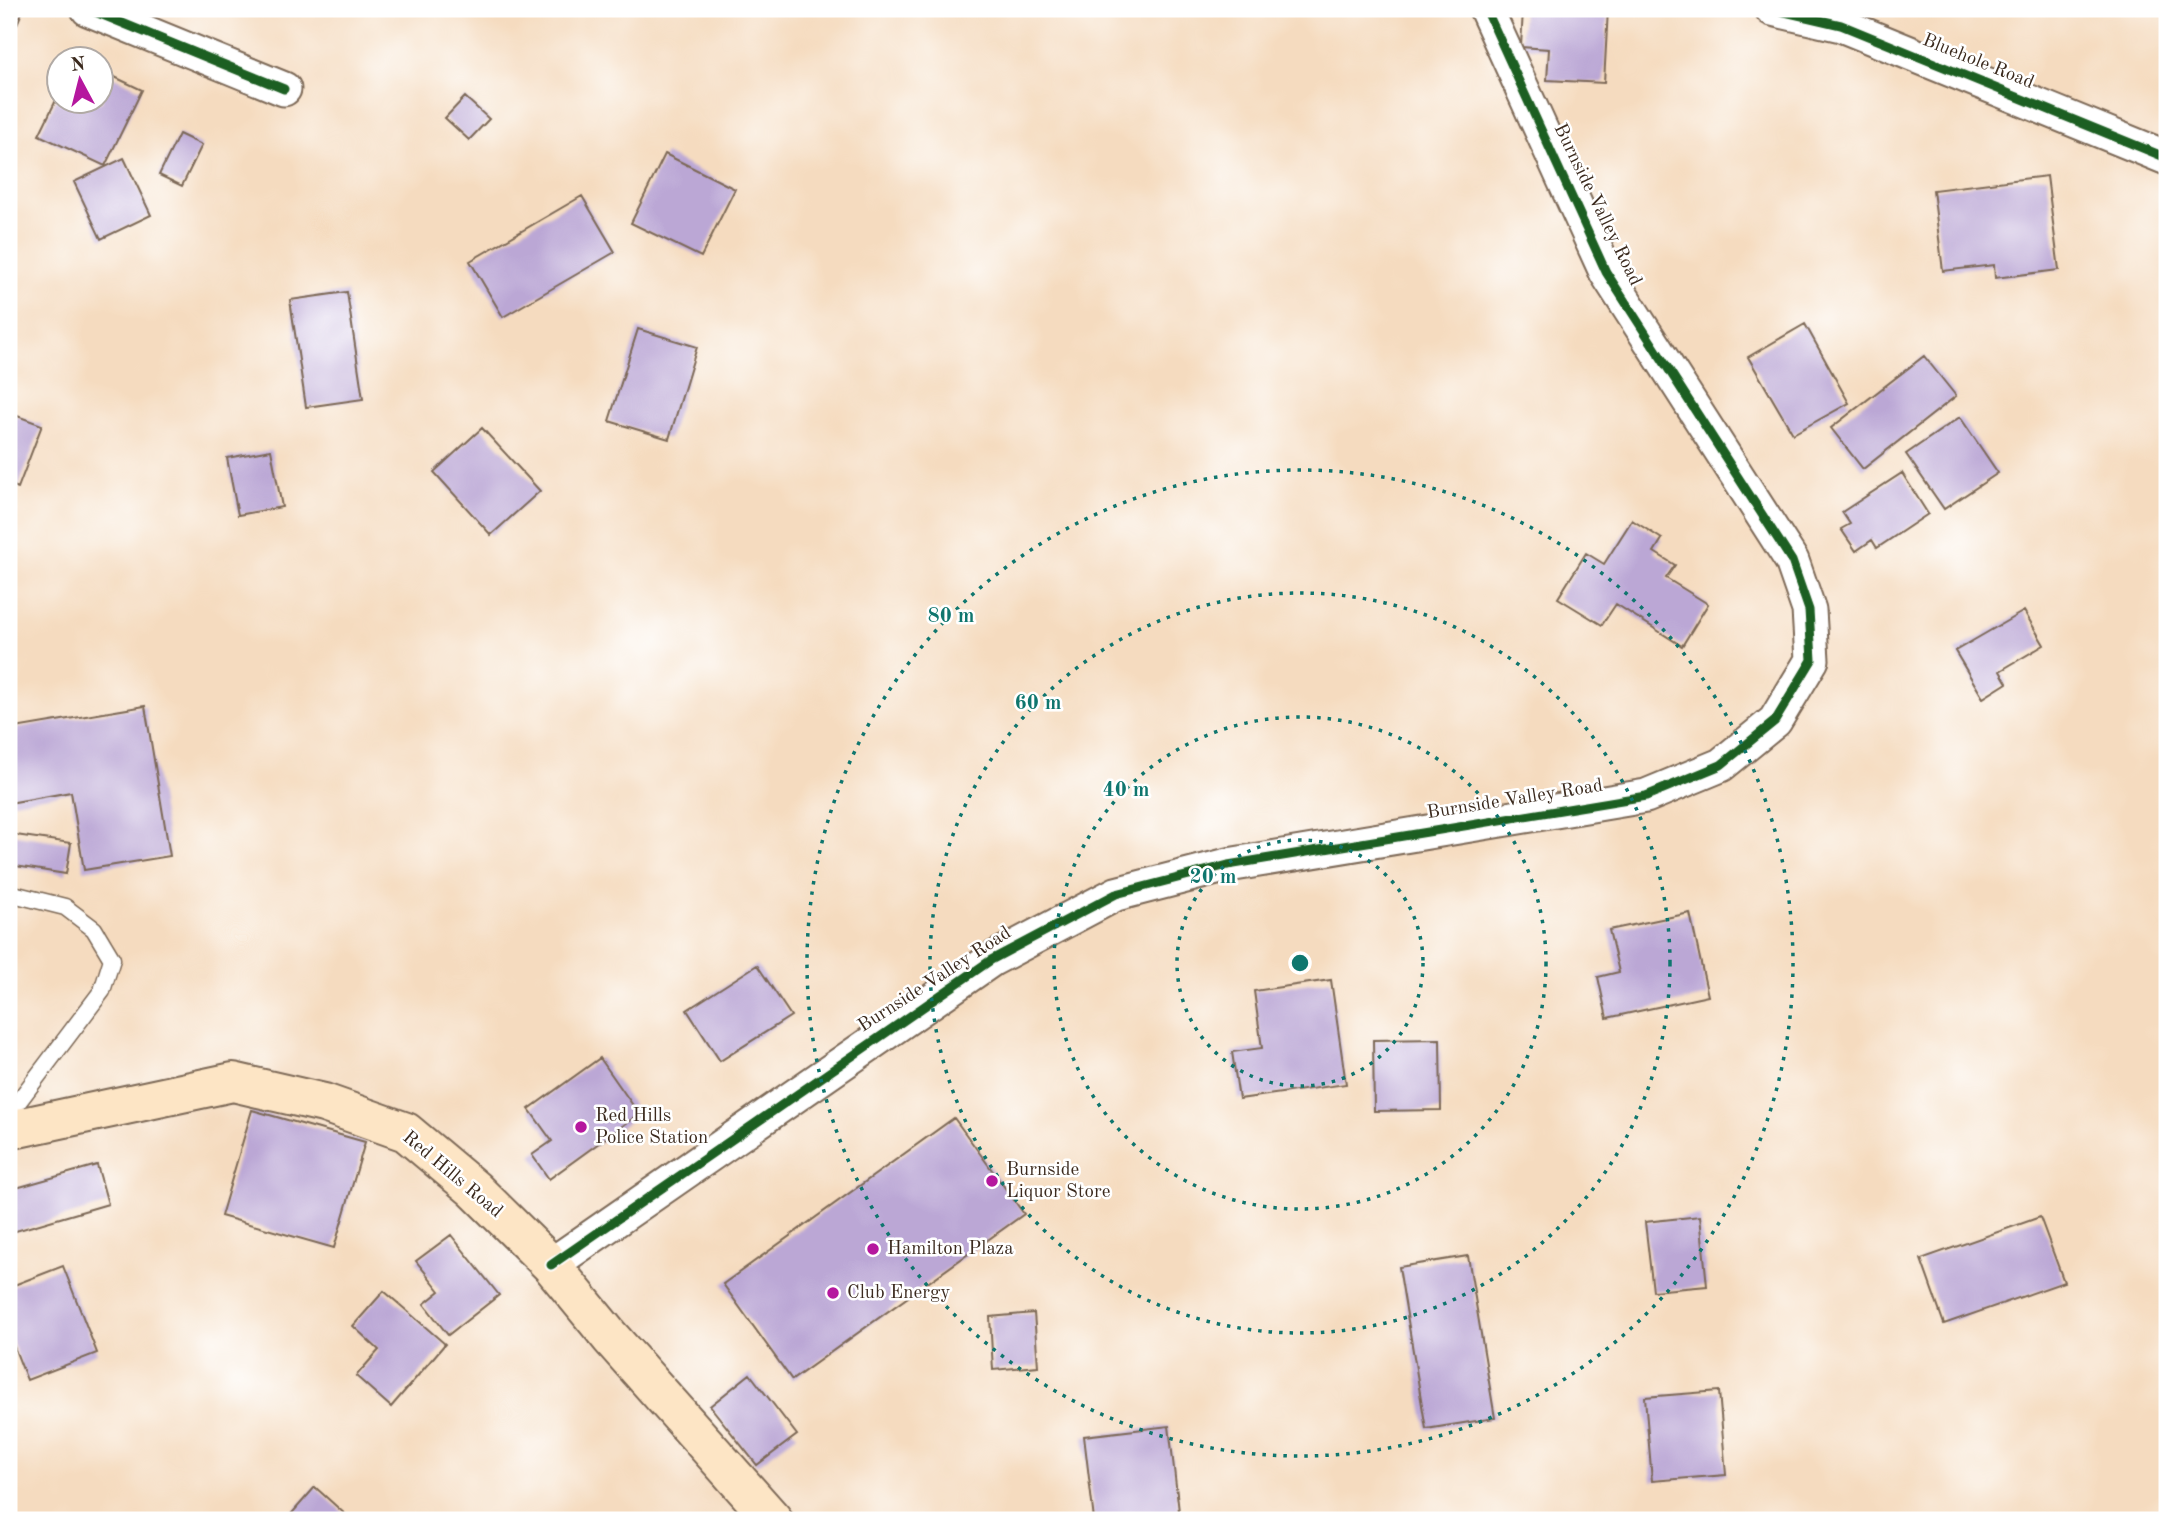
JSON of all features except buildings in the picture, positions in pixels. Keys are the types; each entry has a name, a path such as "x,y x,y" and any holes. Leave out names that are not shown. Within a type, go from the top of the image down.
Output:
{"main road":[{"name":"Red Hills Road","path":"9,1130 233,1082 324,1103 406,1132 474,1189 551,1265 610,1337 773,1520"}],"street":[{"path":"88,9 284,89"},
{"name":"Burnside Valley Road","path":"551,1265 991,960 1116,894 1228,865 1646,796 1721,765 1775,721 1812,660 1809,610 1792,561 1606,272 1486,9"},
{"name":"Bluehole Road","path":"1772,9 1841,25 2167,158"}],"lane":[{"path":"9,893 65,907 94,929 112,960 102,991 9,1114"}],"cycle path":[{"path":"88,9 284,89"},
{"path":"551,1265 991,960 1116,894 1228,865 1646,796 1721,765 1775,721 1812,660 1809,610 1792,561 1606,272 1486,9"},
{"path":"1772,9 1841,25 2167,158"}],"place":[{"name":"Red Hills Police Station","path":"581,1127"},
{"name":"Burnside Liquor Store","path":"992,1181"},
{"name":"Hamilton Plaza","path":"873,1249"},
{"name":"Club Energy","path":"833,1293"}]}
